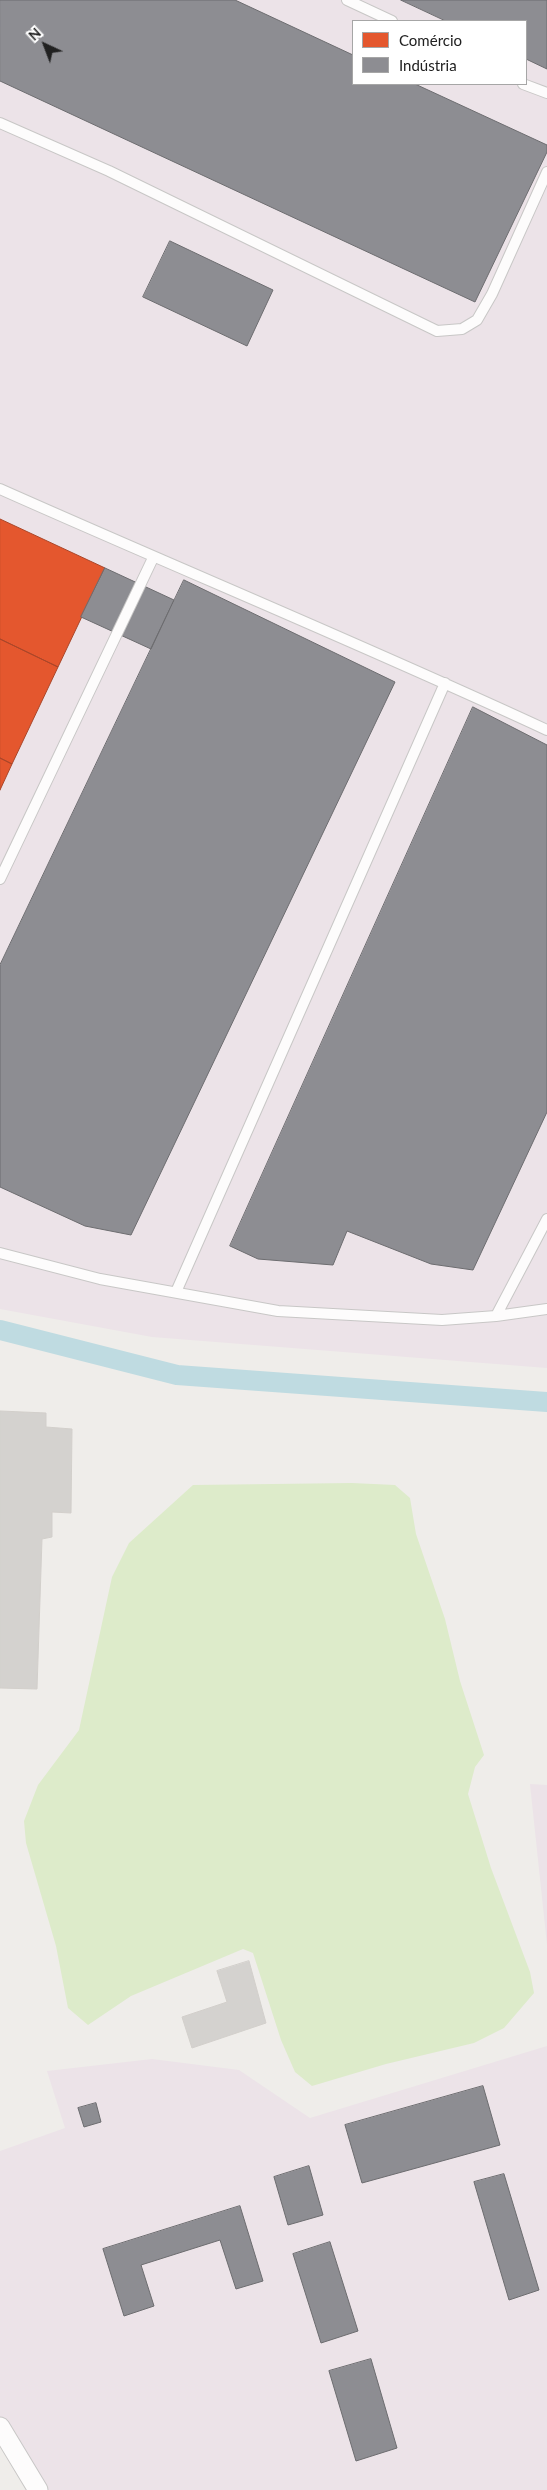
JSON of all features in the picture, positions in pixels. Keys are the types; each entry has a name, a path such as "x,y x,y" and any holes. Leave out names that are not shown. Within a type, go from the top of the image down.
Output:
{"street":[{"path":"0,2427 38,2490"}],"lane":[{"path":"347,0 390,20"},
{"path":"526,85 547,93"},
{"path":"0,123 109,171 437,331 462,329 477,320 492,294 547,172"},
{"path":"0,489 153,558 446,682 547,730"},
{"path":"0,879 153,558"},
{"path":"176,1292 446,682"},
{"path":"496,1316 547,1219"},
{"path":"0,1253 100,1279 278,1311 442,1320 496,1316 547,1309"}],"shaded area":[{"path":"0,0 547,0 547,1368 152,1337 0,1309"},
{"path":"530,1784 547,1785 547,1945"},
{"path":"547,2046 547,2490 38,2490 0,2427 0,2151 65,2128 47,2071 152,2059 239,2070 310,2118"}],"green space":[{"path":"352,1483 395,1485 410,1498 416,1534 445,1619 460,1681 484,1755 475,1767 468,1794 491,1868 530,1972 534,1993 504,2028 474,2043 386,2064 312,2086 295,2072 281,2040 253,1953 243,1949 131,1996 88,2025 68,2008 56,1946 26,1843 24,1821 38,1785 79,1730 112,1577 129,1543 193,1485"}],"building: Comércio":[{"path":"0,519 105,568 58,667 0,639"},
{"path":"0,639 58,667 12,764 0,758"},
{"path":"0,758 12,764 0,790"}],"building: Indústria":[{"path":"0,0 235,0 352,55 352,85 417,85 547,145 547,152 475,302 0,81"},
{"path":"401,0 547,0 547,69 527,59 527,20 444,20"},
{"path":"170,241 273,290 247,346 143,297"},
{"path":"105,568 174,600 151,649 81,617"},
{"path":"184,580 395,682 131,1235 85,1226 0,1187 0,965"},
{"path":"473,707 547,745 547,1112 473,1270 431,1264 347,1231 333,1265 258,1259 230,1246"},
{"path":"483,2086 500,2145 362,2183 345,2125"},
{"path":"96,2103 101,2122 84,2127 78,2108"},
{"path":"309,2166 323,2215 288,2225 274,2177"},
{"path":"504,2174 539,2290 509,2300 474,2182"},
{"path":"240,2206 263,2281 236,2289 220,2240 141,2265 154,2306 124,2316 103,2249"},
{"path":"330,2242 358,2331 321,2343 293,2254"},
{"path":"371,2359 397,2448 356,2461 329,2371"}],"building: Outros":[{"path":"0,1411 46,1413 46,1427 72,1429 71,1513 52,1512 52,1537 42,1539 37,1689 0,1688"},
{"path":"249,1961 266,2023 192,2048 182,2017 227,2002 217,1971"}],"waterway":[{"path":"0,1330 177,1375 547,1402"}]}
